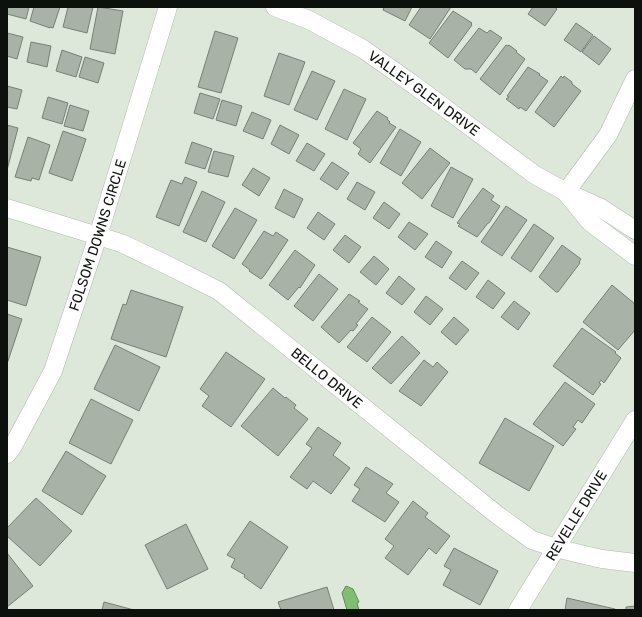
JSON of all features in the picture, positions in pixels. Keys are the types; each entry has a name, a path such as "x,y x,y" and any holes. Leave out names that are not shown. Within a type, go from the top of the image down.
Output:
{"street":[{"name":"FOLSOM DOWNS CIRCLE","path":"7,454 13,446 53,372 98,236 168,7"},
{"name":"VALLEY GLEN DRIVE","path":"275,7 309,20 363,50 414,85 535,175 566,192 601,208 635,230"},
{"path":"566,192 608,135 635,79"},
{"name":"VALLEY GLEN DRIVE","path":"566,192 590,222 635,256"},
{"name":"BELLO DRIVE","path":"7,208 128,246 219,291 496,514 532,540 556,548 602,559 635,563"},
{"name":"REVELLE DRIVE","path":"518,610 635,420"}],"shaded area":[{"path":"346,586 353,589 359,602 357,603 359,610 347,610 342,593"}],"building":[{"path":"7,7 29,7 26,19 7,14"},
{"path":"34,7 60,7 53,28 30,21"},
{"path":"68,7 93,7 87,33 63,27"},
{"path":"98,7 123,11 115,54 90,49"},
{"path":"384,7 412,7 405,21 383,10"},
{"path":"421,7 451,7 430,39 409,25"},
{"path":"533,7 554,7 557,9 545,26 528,14"},
{"path":"453,11 472,23 472,25 448,58 429,43"},
{"path":"576,23 593,35 581,52 564,40"},
{"path":"479,28 487,33 490,30 502,38 476,73 471,69 465,69 454,60"},
{"path":"215,31 238,38 221,93 198,87"},
{"path":"7,33 23,37 17,59 7,56"},
{"path":"594,36 611,49 599,65 582,52"},
{"path":"31,42 51,46 47,67 27,62"},
{"path":"506,45 509,45 525,59 500,95 480,79"},
{"path":"62,50 82,57 76,77 56,71"},
{"path":"279,53 305,62 289,105 264,96"},
{"path":"85,57 104,63 98,83 79,77"},
{"path":"528,67 548,81 526,111 520,107 519,109 506,99 509,97 507,96"},
{"path":"312,71 335,81 317,120 294,110"},
{"path":"561,76 563,78 564,76 572,82 572,84 581,91 554,127 535,112"},
{"path":"7,86 22,90 17,109 7,107"},
{"path":"344,89 366,99 347,140 325,129"},
{"path":"200,93 220,99 213,119 194,113"},
{"path":"48,97 68,103 62,124 42,118"},
{"path":"222,100 242,106 236,126 216,120"},
{"path":"70,105 89,111 83,131 64,126"},
{"path":"377,111 388,118 389,123 396,127 370,163 358,154 361,149 353,143"},
{"path":"252,112 271,120 263,139 243,131"},
{"path":"7,125 18,128 7,170"},
{"path":"280,125 299,135 289,154 271,144"},
{"path":"400,129 421,142 401,176 380,163"},
{"path":"63,131 86,139 72,181 49,173"},
{"path":"28,137 50,145 39,180 32,178 31,181 15,177"},
{"path":"192,142 212,149 205,169 185,163"},
{"path":"307,143 325,154 314,171 296,161"},
{"path":"430,148 450,163 422,199 402,183"},
{"path":"214,151 234,156 228,177 208,172"},
{"path":"332,162 349,173 337,190 320,179"},
{"path":"451,167 473,179 453,218 431,206"},
{"path":"253,168 270,178 259,196 242,185"},
{"path":"185,177 197,182 179,226 156,217 171,180 182,184"},
{"path":"357,182 375,192 365,210 347,199"},
{"path":"483,188 494,196 491,200 500,206 489,223 477,237 458,226 460,224 457,223"},
{"path":"284,189 303,199 294,218 275,208"},
{"path":"202,191 225,202 206,242 183,232"},
{"path":"384,202 400,214 389,229 373,218"},
{"path":"506,206 527,220 502,256 481,242"},
{"path":"235,208 257,220 234,259 212,246"},
{"path":"318,212 335,224 324,240 307,228"},
{"path":"409,222 428,234 415,250 398,237"},
{"path":"534,224 554,238 531,272 511,258"},
{"path":"264,231 273,236 276,232 288,240 261,279 242,264"},
{"path":"345,235 361,247 349,263 333,250"},
{"path":"436,241 452,252 442,268 425,257"},
{"path":"562,245 581,259 579,262 580,263 558,292 556,292 539,277"},
{"path":"7,247 41,257 26,306 7,300"},
{"path":"295,250 315,265 300,288 299,287 288,300 269,285"},
{"path":"374,256 389,269 376,285 360,272"},
{"path":"462,261 479,273 466,290 449,278"},
{"path":"319,274 338,289 313,321 294,306"},
{"path":"399,276 415,289 402,305 386,293"},
{"path":"488,280 505,293 493,309 476,297"},
{"path":"612,285 635,304 635,330 618,350 583,322"},
{"path":"131,290 183,307 166,357 111,339 123,304 126,305"},
{"path":"349,294 360,301 358,302 368,309 356,324 358,325 353,331 351,330 339,343 321,327"},
{"path":"426,296 443,309 430,325 414,312"},
{"path":"514,301 530,313 518,330 501,317"},
{"path":"7,314 22,319 7,364"},
{"path":"372,317 391,332 367,362 347,347"},
{"path":"454,317 469,330 456,345 441,332"},
{"path":"582,328 616,352 615,353 621,358 604,383 601,380 599,383 601,384 593,395 553,366"},
{"path":"402,336 420,353 391,384 372,368"},
{"path":"115,345 160,367 139,411 94,389"},
{"path":"226,352 265,379 231,427 202,406 209,396 200,389"},
{"path":"424,360 433,367 437,362 448,372 421,406 399,391"},
{"path":"565,382 595,404 582,423 578,420 573,427 576,429 563,446 533,424"},
{"path":"273,388 296,405 294,408 308,419 278,456 241,426"},
{"path":"91,399 133,420 111,464 69,443"},
{"path":"505,418 554,446 529,491 479,463"},
{"path":"318,427 341,443 333,455 350,468 331,494 313,481 307,489 290,477 312,448 306,444"},
{"path":"66,451 106,476 82,515 42,491"},
{"path":"366,467 393,484 386,493 399,502 385,522 352,501 360,489 354,485"},
{"path":"36,498 72,531 40,566 7,536 7,528"},
{"path":"413,501 428,513 425,517 450,536 436,554 429,548 408,575 385,558 394,546 385,539"},
{"path":"250,521 288,547 261,589 244,577 245,575 231,567 235,559 227,555"},
{"path":"186,524 208,569 167,589 145,545"},
{"path":"454,548 498,571 480,605 443,585 451,570 444,566"},
{"path":"7,553 33,586 7,607"},
{"path":"327,587 334,610 281,610 278,602"},
{"path":"567,598 615,609 615,610 565,610"},
{"path":"104,602 134,610 102,610"},
{"path":"635,606 635,610 626,610 626,607"}]}
